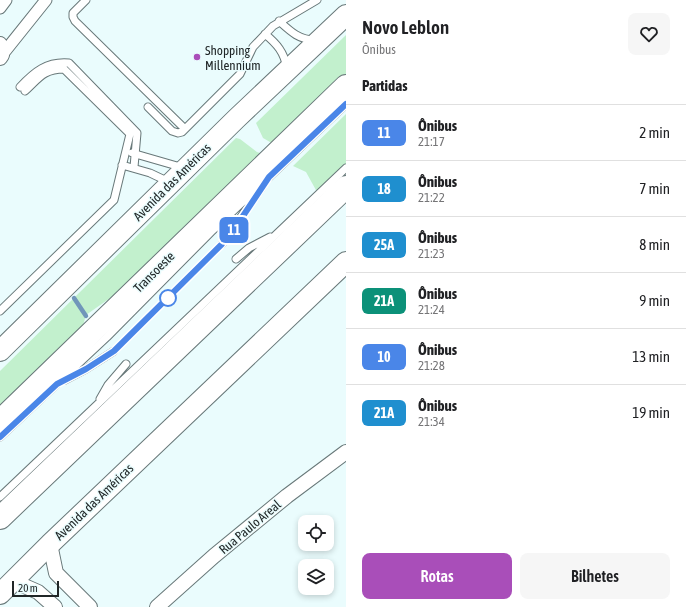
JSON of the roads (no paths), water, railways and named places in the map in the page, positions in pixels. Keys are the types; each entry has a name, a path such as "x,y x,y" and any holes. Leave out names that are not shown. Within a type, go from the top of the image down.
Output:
{"highway":[{"path":"0,421 346,86"},
{"path":"0,518 46,463 346,187"}],"main road":[{"name":"Avenida das Américas","path":"0,350 346,15"},
{"name":"Avenida das Américas","path":"7,588 50,544 346,262"}],"street":[{"path":"0,8 6,0"},
{"path":"1,53 46,0"},
{"name":"Rua Paulo Areal","path":"157,607 214,556 287,496 346,452"},
{"path":"50,544 56,573 90,607"},
{"path":"7,588 38,592 55,607"}],"lane":[{"path":"86,0 73,13 75,21 185,129"},
{"path":"148,107 175,133 178,134 185,129 240,74 253,47 265,34 279,21 317,0"},
{"path":"279,21 298,37 308,40 319,40"},
{"path":"265,34 274,41 281,50 288,70"},
{"path":"0,311 114,200 130,134 64,68 54,69 44,74 23,89 33,73 53,63 69,63 137,134 134,167"},
{"name":"Transoeste","path":"0,438 107,337 211,232 346,104"},
{"path":"126,151 186,169"},
{"path":"122,164 150,173 171,183"},
{"path":"0,497 46,463 96,406 346,168"},
{"name":"Transoeste","path":"222,244 237,225 269,177"},
{"path":"236,259 249,248 279,232"},
{"name":"Transoeste","path":"57,384 86,369 114,351"},
{"path":"96,406 108,386 126,364"}],"waterway":[{"path":"74,298 86,316"}],"place":[{"name":"Shopping Millennium","path":"197,57"}]}
